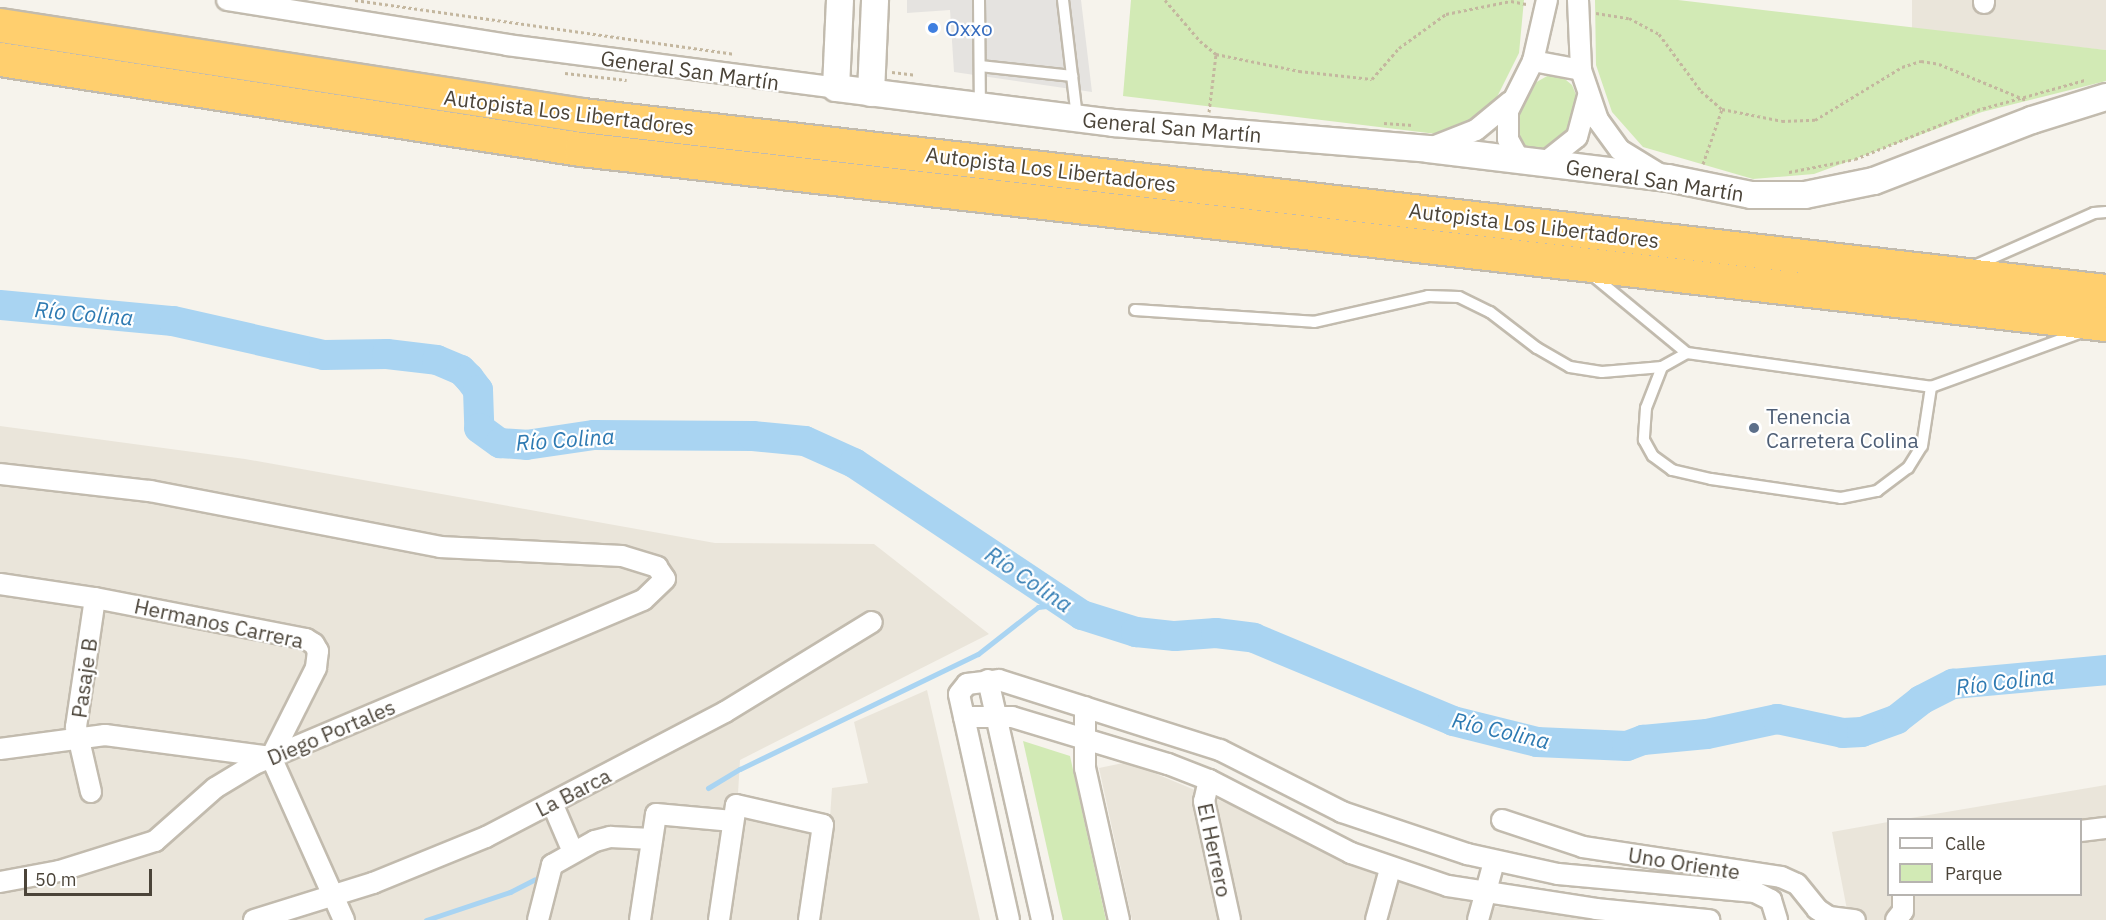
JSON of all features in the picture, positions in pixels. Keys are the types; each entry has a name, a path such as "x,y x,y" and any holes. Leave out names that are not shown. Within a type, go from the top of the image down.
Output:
{"highway":[{"name":"Autopista Los Libertadores","path":"0,25 572,114 2106,291"},
{"name":"Autopista Los Libertadores","path":"0,59 571,147 2106,325"}],"street":[{"name":"General San Martín","path":"226,0 507,45 1077,118 1428,149 1668,178 1701,170 1751,195 1833,191 1893,174 2066,108 2097,88"},
{"path":"836,88 840,0"},
{"path":"871,93 875,0"},
{"path":"1428,149 1476,130 1510,102 1533,61 1547,3"},
{"path":"1578,5 1581,70 1588,96 1613,144 1668,178"},
{"path":"1533,61 1581,70"},
{"path":"1510,102 1506,131 1532,162 1577,137 1588,96"},
{"name":"Diego Portales","path":"0,474 150,491 440,547 622,556 657,567 665,579 643,600 271,757 228,778 155,840 59,871 0,882"},
{"name":"Hermanos Carrera","path":"0,584 95,598 306,639 314,644 318,651 316,668 271,757"},
{"name":"Pasaje B","path":"91,792 76,727 95,598"},
{"name":"La Barca","path":"254,920 334,896 486,837 725,712 872,622"},
{"path":"988,680 1042,920"},
{"path":"1009,920 964,717 961,688 988,680 1012,681 1220,750 1353,816 1494,862 1558,874 1755,892 1771,900 1777,920"},
{"path":"1085,706 1085,768 1119,920"},
{"path":"964,717 996,715 1084,738 1209,780 1328,843 1390,868 1486,894 1595,914 1709,920"},
{"path":"0,749 78,737 113,736 271,757 344,920"},
{"name":"El Herrero","path":"1209,780 1204,801 1230,920"},
{"path":"552,803 573,852"},
{"path":"719,920 734,813"},
{"path":"640,920 656,814 734,813 823,825 809,920"},
{"name":"Uno Oriente","path":"1502,820 1582,847 1781,877 1797,884 1817,909 1830,917 1855,920"},
{"path":"2082,831 2106,828"},
{"path":"538,920 552,865 573,852 610,837 652,839"},
{"path":"1478,920 1494,862"},
{"path":"1376,920 1390,868"},
{"path":"1896,920 1903,911 1903,896"}],"lane":[{"path":"979,0 980,106"},
{"path":"1063,0 1077,118"},
{"path":"980,66 1072,76"},
{"path":"1956,274 2088,215 2106,212"},
{"path":"1570,263 1588,272 1688,353 1931,387 2106,325"},
{"path":"1135,310 1314,322 1428,296 1459,297 1490,312 1537,348 1570,367 1602,372 1662,367 1688,353"},
{"path":"1662,367 1646,408 1644,428 1646,448 1662,465 1711,479 1841,498 1877,491 1908,468 1922,446 1931,387"}],"path":[{"path":"1165,0 1200,41 1216,54 1299,71 1372,79 1399,48 1446,14 1511,1 1547,3"},
{"path":"1578,5 1629,18 1659,34 1701,91 1722,109 1782,121 1815,120 1902,67 1922,61 1939,63 2018,98 2066,108"},
{"path":"1206,131 1216,54"},
{"path":"1783,173 1855,159 1937,124 2018,98 2097,88"},
{"path":"1701,170 1722,109"}],"shaded area":[{"path":"907,0 1081,0 1092,92 954,72 950,10 907,13"},
{"path":"1912,0 2106,0 2106,50 1912,30"},
{"path":"0,426 245,459 715,543 874,544 989,634 740,760 738,794 830,818 832,788 868,783 854,722 927,690 980,920 0,920"},
{"path":"1128,762 1233,806 1357,867 1480,905 1623,920 1132,920 1099,768"},
{"path":"2106,785 2106,920 1849,920 1832,832 1887,822 1887,896 2082,896 2082,818 1911,818"}],"green space":[{"path":"1131,0 1524,0 1519,53 1496,99 1483,112 1445,135 1123,96"},
{"path":"1595,0 1678,0 2106,50 2106,81 1982,112 1814,174 1753,179 1643,147 1612,112 1596,65"},
{"path":"1549,75 1560,75 1572,85 1579,102 1576,126 1549,151 1527,150 1515,141 1512,120 1533,84"},
{"path":"1023,741 1070,756 1106,920 1063,920"}],"waterway":[{"name":"Río Colina","path":"0,305 173,321 324,355 387,354 437,360 461,370 469,378 478,390 479,428 500,443 526,445 594,435 753,436 805,441 854,463 1082,615 1136,632 1175,636 1216,633 1254,638 1453,721 1537,742 1627,746 1643,740 1707,734 1777,719 1843,733 1862,732 1897,719 1921,700 1953,684 2106,670"},
{"path":"708,788 740,769 978,654 1038,607 1061,604"},
{"path":"426,920 510,892 535,879"}],"place":[{"name":"Oxxo","path":"933,28"},
{"name":"Tenencia Carretera Colina","path":"1754,428"}]}
